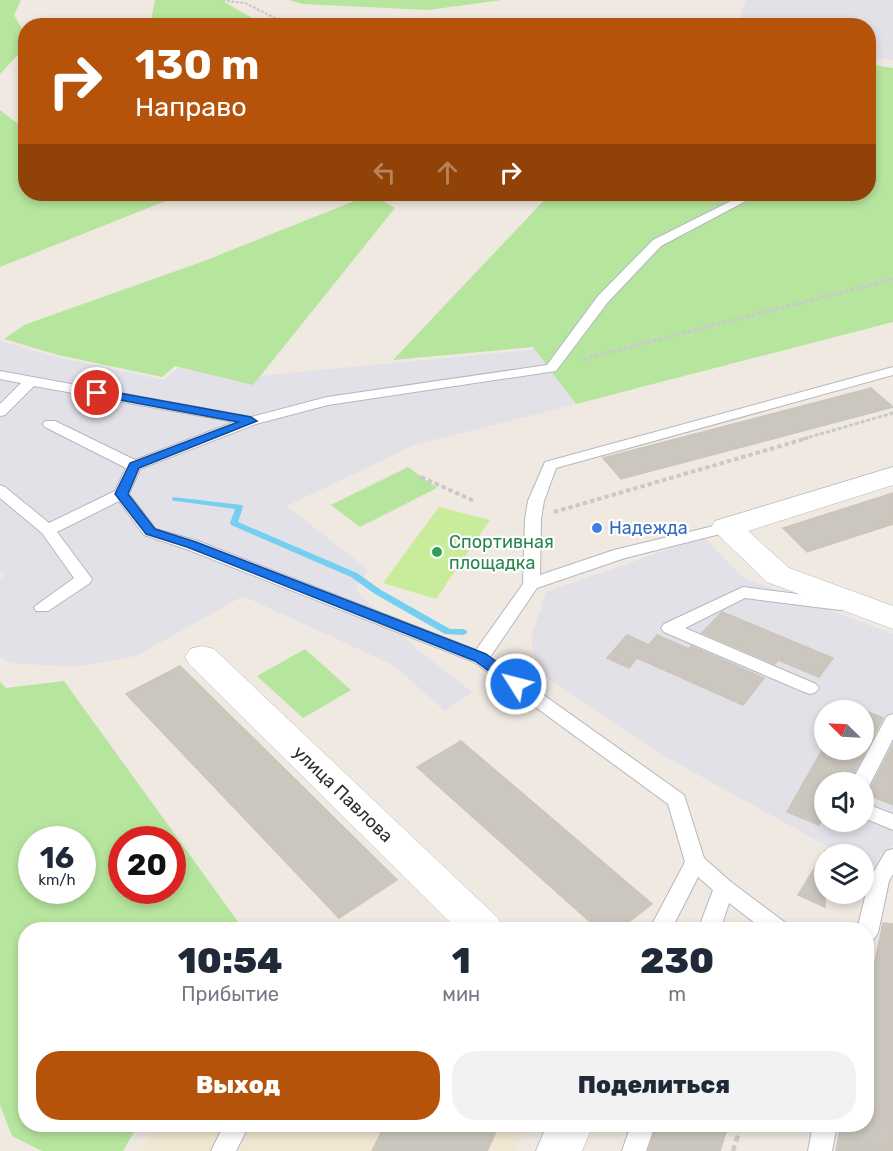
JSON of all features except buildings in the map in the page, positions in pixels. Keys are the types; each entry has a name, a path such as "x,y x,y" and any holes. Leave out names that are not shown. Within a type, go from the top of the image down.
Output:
{"street":[{"path":"726,528 893,476"},
{"path":"726,528 778,575 893,618"},
{"path":"861,606 893,595"},
{"name":"улица Павлова","path":"202,657 476,922"},
{"path":"560,1151 567,1132"}],"lane":[{"path":"48,530 121,494 134,466 251,421 327,401 551,368 603,299 657,243 739,201"},
{"path":"480,658 531,584 532,519 536,501 550,465 886,373 893,386"},
{"path":"0,375 251,421"},
{"path":"0,412 31,381"},
{"path":"50,424 134,466"},
{"path":"0,490 48,530 84,579 42,607"},
{"path":"121,494 150,532 192,544 480,658 677,800 694,862 769,922"},
{"path":"531,584 620,554 726,528"},
{"path":"810,688 670,628 743,592 861,606"},
{"path":"867,772 893,721"},
{"path":"874,814 893,822"},
{"path":"869,922 879,880 893,856"},
{"path":"664,922 694,862"},
{"path":"713,922 724,888"},
{"path":"223,1151 233,1132"},
{"path":"634,1151 641,1132"},
{"path":"820,1151 824,1132"}],"path":[{"path":"218,0 245,3 275,18"},
{"path":"551,368 893,279"},
{"path":"532,519 893,413"},
{"path":"421,477 474,501"},
{"path":"733,1151 739,1132"}],"shaded area":[{"path":"746,0 893,0 893,60 876,59 876,18 740,17"},
{"path":"0,341 57,357 164,380 188,359 257,376 538,349 574,398 572,405 414,445 287,506 368,570 355,589 417,649 472,692 445,711 393,665 243,596 136,656 74,667 12,663 0,657 0,579 5,575 0,570"},
{"path":"704,537 744,578 893,634 893,845 875,873 874,844 823,844 664,756 537,671 531,638 546,592"},
{"path":"152,1132 524,1132 514,1151 141,1151"}],"green space":[{"path":"0,0 21,0 14,15 18,22 18,55 0,74"},
{"path":"155,0 221,0 252,18 151,18"},
{"path":"289,0 502,0 428,10 302,4"},
{"path":"876,65 893,68 893,322 576,404 533,347 393,360 543,201 876,201"},
{"path":"0,110 18,124 18,201 165,201 0,267"},
{"path":"354,201 384,201 395,208 253,385 175,366 162,377 58,355 4,339 24,325 204,261"},
{"path":"408,467 437,488 360,527 331,505"},
{"name":"Спортивная площадка","path":"439,507 490,520 436,599 383,583"},
{"path":"305,649 351,690 303,718 257,676"},
{"path":"64,681 169,826 108,826 108,904 186,904 186,850 238,922 18,922 18,1132 134,1132 123,1151 42,1151 12,1136 0,1105 0,682 6,688"}],"waterway":[{"path":"176,499 239,507 234,523 354,575 378,592 448,632 464,632"}],"place":[{"name":"Надежда","path":"597,528"},
{"name":"Спортивная площадка","path":"437,552"}],"route":[{"path":"97,393 251,421 134,466 121,494 150,532 192,544 480,658 516,684"}]}
